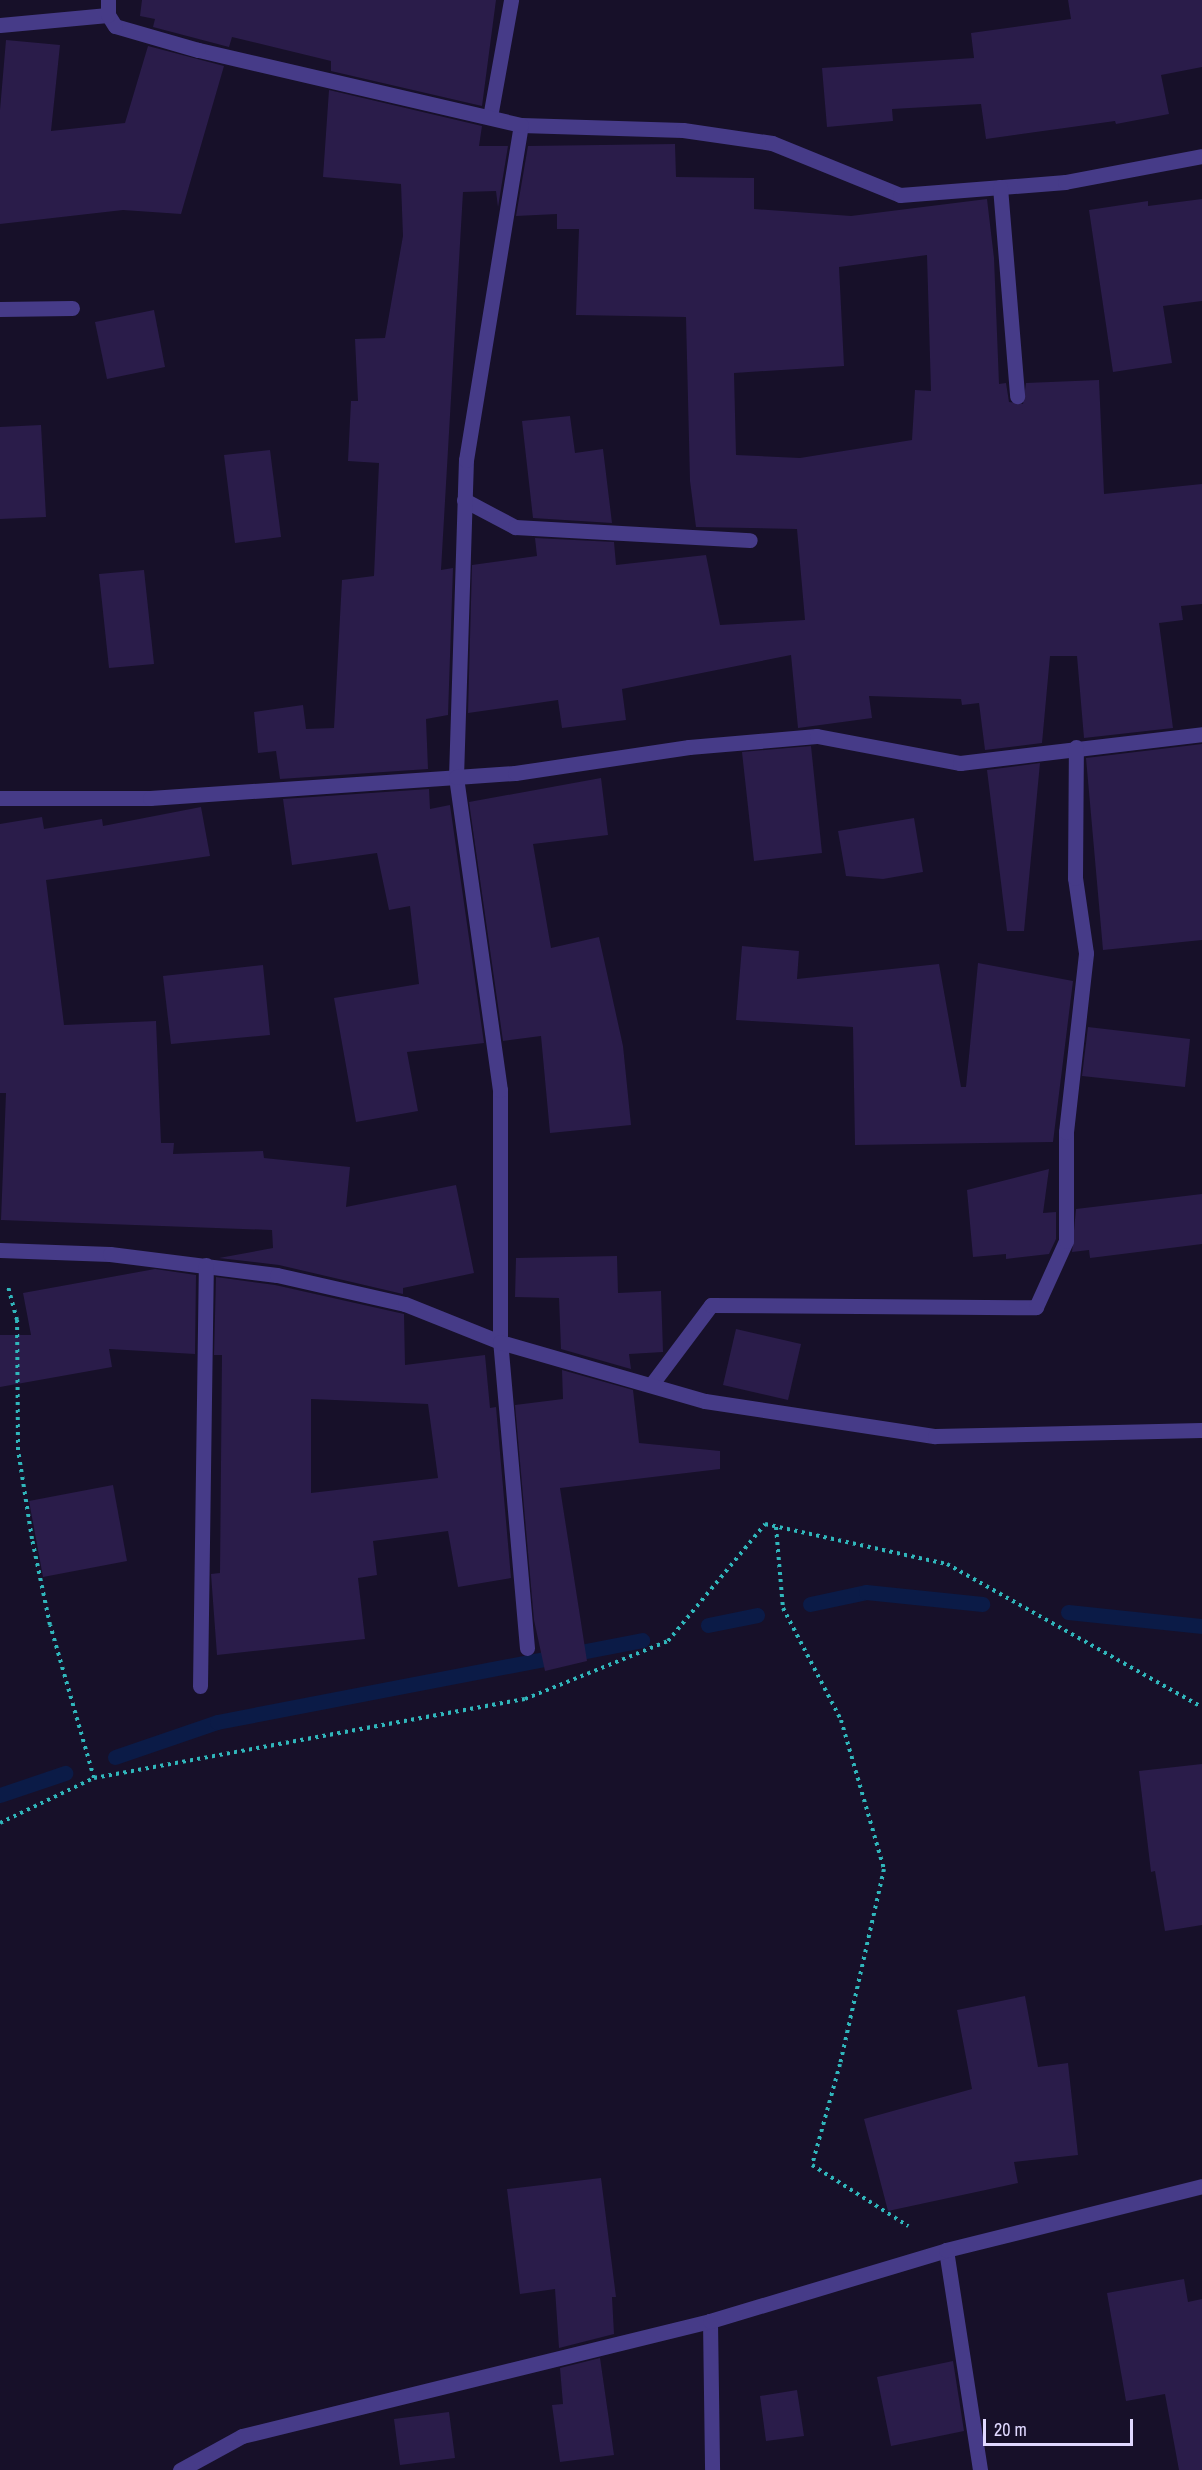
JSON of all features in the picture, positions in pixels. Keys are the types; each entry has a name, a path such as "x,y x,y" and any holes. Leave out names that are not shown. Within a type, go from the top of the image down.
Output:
{"street":[{"path":"490,117 511,0"},
{"path":"0,25 108,7 115,26 198,50 521,125 683,130 772,143 900,195 1065,182 1202,156"},
{"path":"521,125 465,460 456,777 500,1090 500,1342 527,1648"},
{"path":"1000,187 1017,396"},
{"path":"0,309 72,308"},
{"path":"464,501 515,527 750,540"},
{"path":"0,798 150,798 515,773 689,747 817,736 960,763 1076,747 1202,734"},
{"path":"651,1385 711,1305 1036,1307 1066,1242 1065,1132 1086,953 1075,878 1076,747"},
{"path":"0,1250 110,1254 277,1275 405,1304 500,1342 705,1401 935,1436 1202,1430"},
{"path":"200,1686 206,1265"},
{"path":"180,2470 242,2436 710,2321 946,2250 1202,2186"},
{"path":"946,2250 980,2470"},
{"path":"710,2321 712,2470"}],"path":[{"path":"0,1823 94,1778 50,1625 32,1539 18,1450 17,1320 6,1277"},
{"path":"776,1527 783,1608 840,1720 884,1869 840,2064 812,2165 946,2250"},
{"path":"947,1564 1202,1707"}],"building":[{"path":"142,0 496,0 482,106 331,71 331,61 232,37 229,47 153,27 155,19 140,16"},
{"path":"1068,0 1202,0 1202,67 1161,75 1169,114 1116,124 1115,121 986,139 981,104 892,109 893,121 827,127 822,68 974,58 971,33 1071,19"},
{"path":"6,40 60,45 51,131 125,123 148,46 224,66 181,214 123,210 0,224 0,110"},
{"path":"329,90 482,126 479,146 508,146 498,207 496,191 463,192 441,570 453,568 448,715 426,719 428,769 280,779 276,751 258,753 254,712 303,705 306,729 334,728 342,580 374,576 379,463 348,461 351,401 358,401 355,339 385,338 403,236 401,184 323,177"},
{"path":"675,144 676,177 754,178 754,209 851,216 987,199 994,258 999,384 1006,383 1009,402 1023,404 1026,383 1099,380 1104,494 1202,484 1202,604 1181,606 1183,620 1159,623 1173,728 1084,738 1077,656 1050,656 1042,743 985,750 979,703 962,705 961,699 869,696 872,718 798,728 791,655 622,689 626,720 562,728 558,700 468,713 472,565 537,556 535,538 614,542 616,565 706,555 720,625 805,620 797,529 696,527 690,481 686,317 576,315 579,229 557,229 557,214 516,216 528,146","holes":["927,255 931,391 915,390 912,440 800,458 736,455 734,373 844,366 839,267"]},
{"path":"1202,199 1202,301 1163,306 1172,363 1113,372 1089,210 1148,201 1148,206"},
{"path":"154,310 165,367 107,379 95,322"},
{"path":"570,416 575,453 603,449 612,523 533,518 522,421"},
{"path":"41,425 46,517 0,519 0,427"},
{"path":"270,450 281,537 235,543 224,455"},
{"path":"144,570 154,664 109,668 99,574"},
{"path":"1202,744 1202,940 1103,950 1086,758"},
{"path":"811,746 822,853 754,861 742,752"},
{"path":"1040,763 1024,931 1007,931 987,770"},
{"path":"601,778 608,835 533,844 551,948 599,937 623,1046 631,1125 550,1133 541,1036 503,1041 469,802"},
{"path":"429,789 430,809 450,805 484,1043 407,1052 418,1111 356,1122 334,998 419,984 410,906 389,910 377,853 292,865 283,799"},
{"path":"201,807 210,856 46,880 64,1025 156,1021 161,1143 174,1143 173,1154 263,1151 264,1158 350,1167 346,1207 456,1185 474,1273 403,1288 403,1294 279,1265 219,1258 273,1248 272,1230 1,1220 6,1093 0,1093 0,824 42,817 44,829 102,819 103,826"},
{"path":"914,818 923,872 883,879 846,876 838,831"},
{"path":"742,946 799,951 797,979 939,964 961,1087 966,1087 978,963 1073,981 1053,1142 855,1145 853,1027 736,1020"},
{"path":"263,965 270,1035 171,1044 163,976"},
{"path":"1088,1027 1190,1039 1185,1087 1082,1076"},
{"path":"1049,1169 1043,1213 1056,1212 1056,1239 1049,1254 1006,1259 1006,1254 973,1257 967,1190"},
{"path":"1202,1194 1202,1244 1090,1258 1089,1250 1072,1252 1076,1209"},
{"path":"617,1256 618,1293 661,1291 663,1352 629,1354 631,1369 561,1349 559,1298 515,1297 516,1258"},
{"path":"155,1269 196,1275 195,1354 109,1349 112,1367 0,1387 0,1335 31,1335 23,1293"},
{"path":"216,1277 275,1285 404,1314 405,1365 485,1355 490,1408 496,1407 511,1578 458,1587 448,1531 373,1541 377,1575 358,1578 365,1639 217,1655 211,1574 220,1573 222,1355 214,1355","holes":["311,1399 428,1404 438,1478 311,1493"]},
{"path":"736,1329 801,1344 788,1400 723,1385"},
{"path":"562,1370 633,1390 639,1443 720,1451 720,1469 560,1488 587,1661 545,1671 534,1620 515,1405 563,1399"},
{"path":"113,1485 127,1561 43,1577 29,1501"},
{"path":"1202,1764 1202,1925 1165,1931 1155,1871 1151,1872 1139,1771"},
{"path":"1025,1996 1038,2067 1068,2063 1078,2155 1014,2162 1018,2183 888,2211 864,2119 972,2089 957,2010"},
{"path":"601,2178 616,2297 612,2297 614,2334 559,2348 555,2289 520,2294 507,2189"},
{"path":"1184,2279 1188,2302 1202,2299 1202,2470 1179,2470 1165,2394 1126,2401 1107,2293"},
{"path":"600,2358 614,2455 560,2462 552,2405 563,2404 560,2368"},
{"path":"953,2361 964,2431 891,2446 877,2377"},
{"path":"797,2390 804,2436 766,2441 760,2396"},
{"path":"449,2412 455,2458 400,2465 394,2419"}],"waterway":[{"path":"810,1604 866,1592 982,1604"},
{"path":"1068,1612 1202,1626"},
{"path":"708,1625 757,1615"},
{"path":"115,1757 217,1722 642,1640"},
{"path":"0,1795 65,1773"}]}
